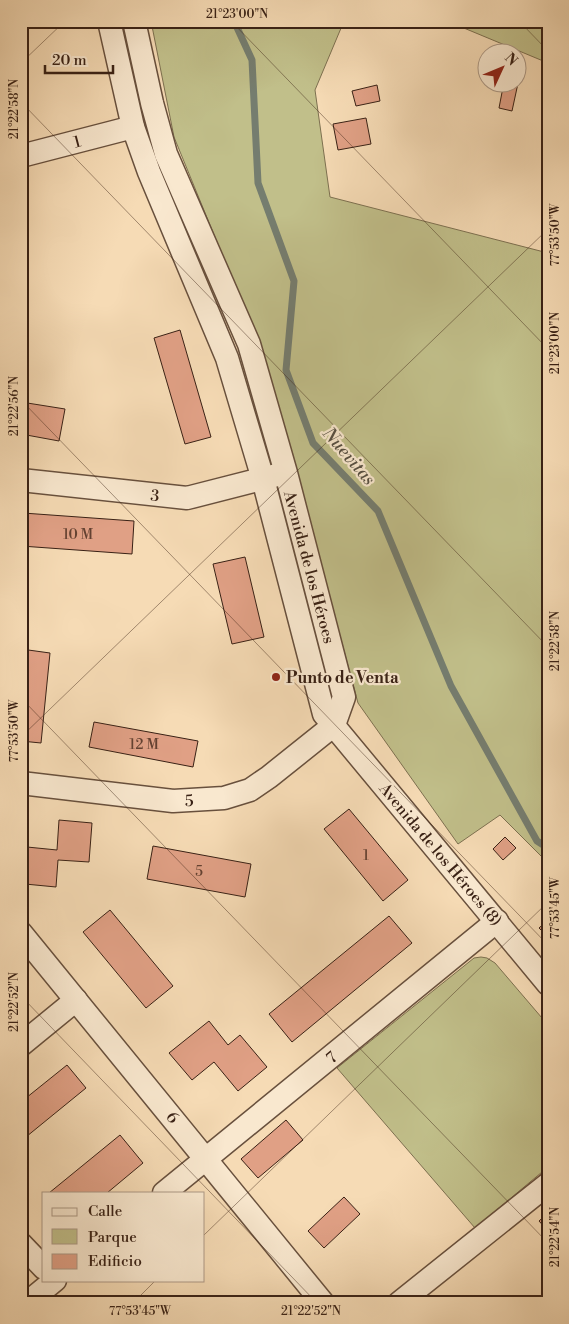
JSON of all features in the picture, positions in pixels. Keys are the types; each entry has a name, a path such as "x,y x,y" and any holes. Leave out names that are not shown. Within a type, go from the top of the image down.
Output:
{"street":[{"name":"Avenida de los Héroes","path":"109,21 133,127 149,172 227,358 263,479 320,702 324,714 334,725 344,697 286,473 249,344 166,154 152,103 134,21"},
{"name":"1","path":"21,156 133,127"},
{"name":"3","path":"21,480 187,498 286,473"},
{"name":"5","path":"21,784 174,801 224,798 250,790 270,777 334,725"},
{"name":"Avenida de los Héroes (8)","path":"334,725 548,984"},
{"name":"7","path":"165,1192 497,921"},
{"name":"6","path":"21,933 323,1303"},
{"path":"21,1045 76,1000"},
{"path":"399,1303 548,1184"},
{"path":"21,1244 42,1266"},
{"path":"27,1303 52,1282"}],"green space":[{"path":"151,21 344,21 315,90 330,197 548,253 548,863 500,815 458,844 358,703 266,362 174,137"},
{"path":"447,21 548,21 548,63 526,54 526,42 498,42"},
{"path":"481,957 495,963 548,1025 548,1167 475,1228 337,1068 474,958"}],"building":[{"path":"377,85 380,101 356,106 352,91"},
{"path":"502,92 516,92 512,111 499,108"},
{"path":"366,118 371,144 338,150 333,124"},
{"path":"180,330 211,437 185,444 154,338"},
{"path":"21,402 65,409 59,441 21,434"},
{"path":"23,513 134,521 132,554 21,546"},
{"path":"245,557 264,637 232,644 213,564"},
{"path":"21,649 50,653 41,743 21,741"},
{"path":"94,722 198,741 193,767 89,747"},
{"path":"349,809 408,880 383,901 324,829"},
{"path":"59,820 92,823 89,862 58,860 56,887 25,884 27,847 57,850"},
{"path":"505,837 516,848 503,860 493,849"},
{"path":"153,846 251,864 245,897 147,879"},
{"path":"110,910 173,986 146,1008 83,932"},
{"path":"389,916 412,943 292,1042 269,1014"},
{"path":"548,920 548,932 545,934 539,928"},
{"path":"209,1021 228,1045 240,1035 267,1067 238,1091 214,1062 192,1080 169,1053"},
{"path":"67,1065 86,1088 21,1141 21,1102"},
{"path":"286,1120 303,1140 258,1178 241,1159"},
{"path":"120,1135 143,1163 108,1192 50,1192"},
{"path":"344,1197 360,1214 324,1248 308,1231"},
{"path":"548,1213 548,1231 539,1221"}],"waterway":[{"name":"Nuevitas","path":"234,21 252,60 258,183 294,281 286,370 313,443 378,511 451,686 537,841 548,848"}],"place":[{"name":"Punto de Venta","path":"276,677"}]}
